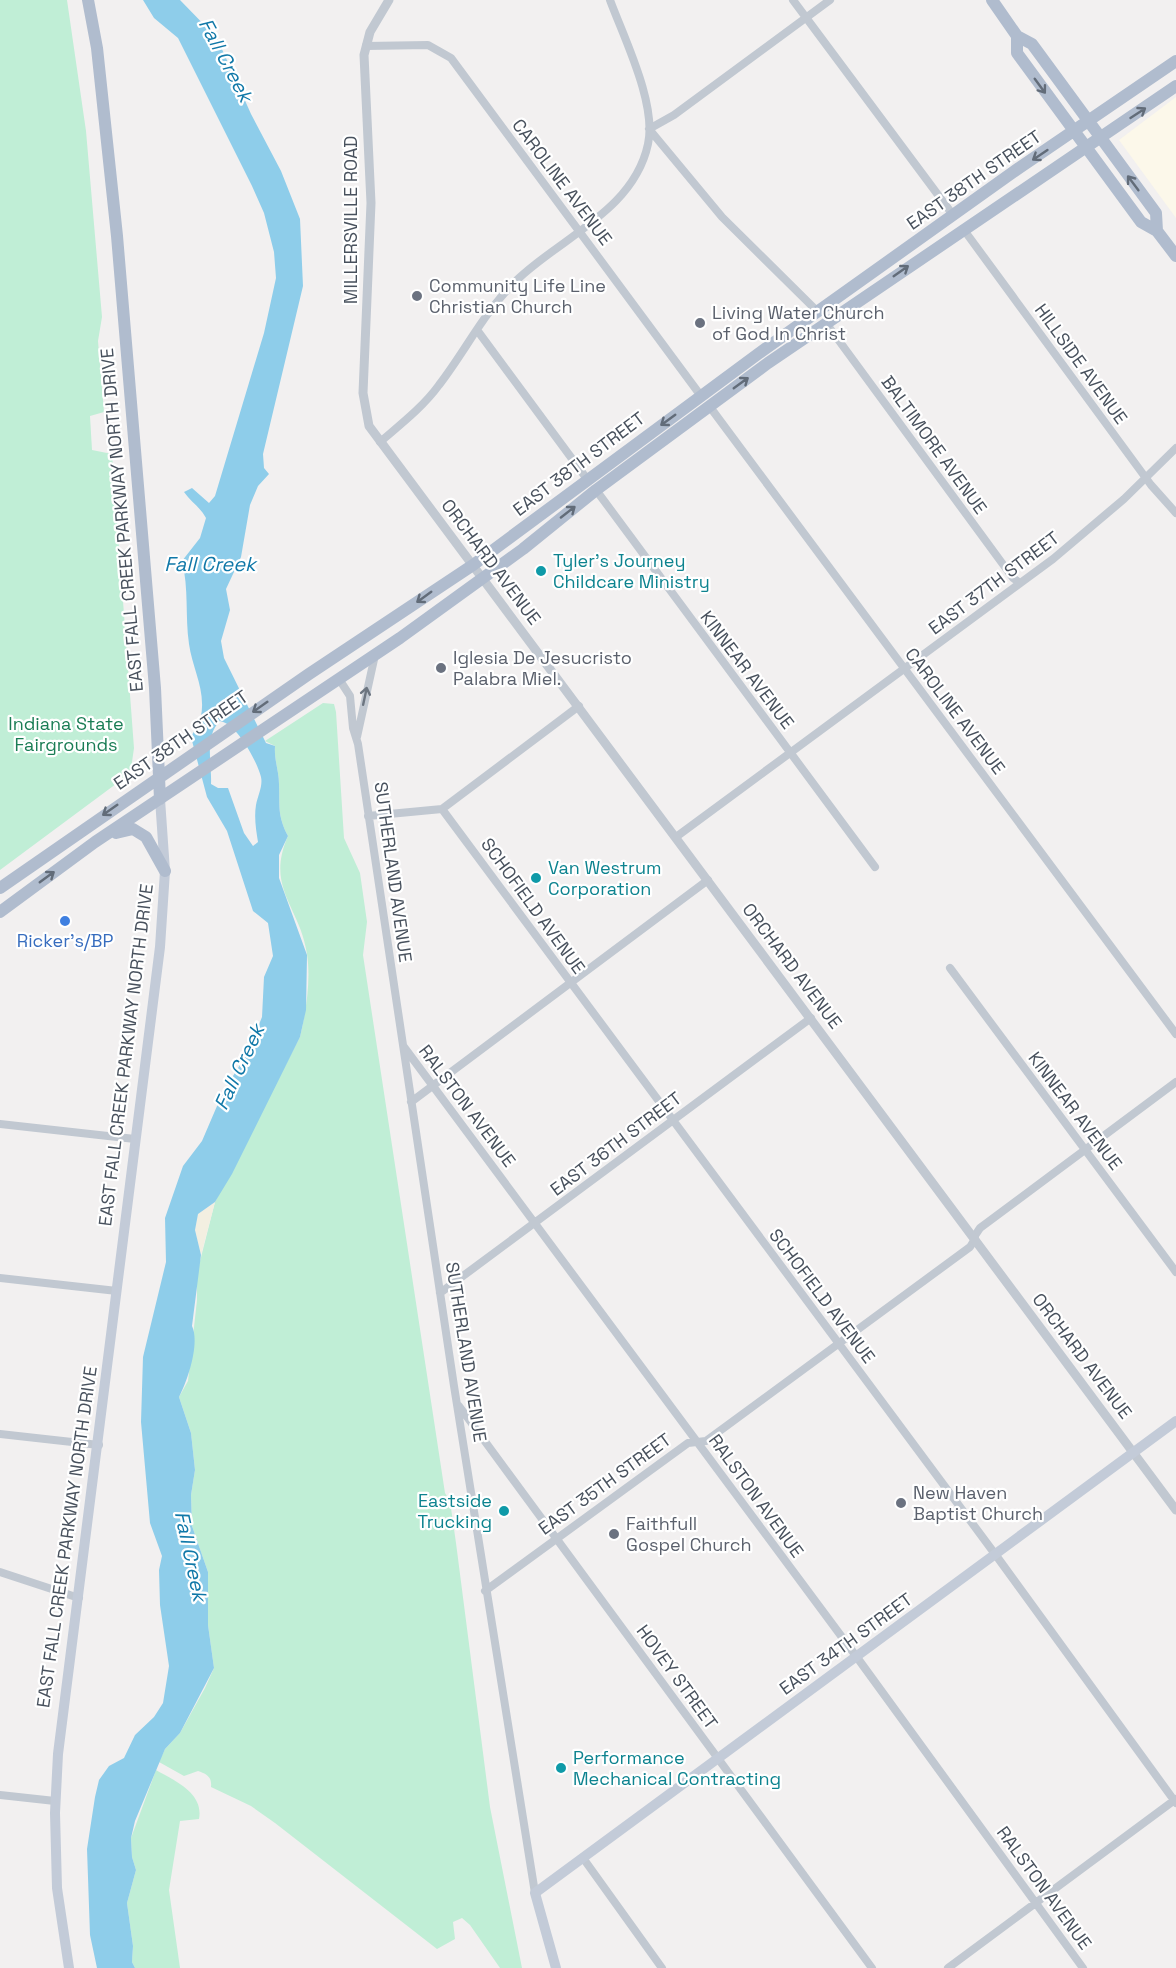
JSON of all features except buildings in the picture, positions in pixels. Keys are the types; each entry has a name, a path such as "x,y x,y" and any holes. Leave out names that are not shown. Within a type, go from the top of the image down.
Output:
{"main road":[{"name":"EAST FALL CREEK PARKWAY NORTH DRIVE","path":"69,1968 57,1888 55,1801 61,1720 99,1445 159,947 165,871 155,688 117,236 97,48 88,0"},
{"path":"992,0 1017,36 1032,44 1156,213 1157,231"},
{"path":"1017,36 1017,53 1074,132 1141,222 1157,231 1176,256"},
{"name":"EAST 38TH STREET","path":"0,888 309,674 473,565 587,479 953,215 1176,61"},
{"name":"EAST 38TH STREET","path":"0,912 95,842 376,654 483,578 596,490 826,323 1176,86"},
{"path":"95,842 134,829 146,837 165,871"},
{"name":"EAST 34TH STREET","path":"535,1893 1176,1421"},
{"name":"SUTHERLAND AVENUE","path":"535,1893 556,1968"}],"street":[{"name":"MILLERSVILLE ROAD","path":"380,442 366,418 363,401 371,203 364,61 366,46 374,23 389,0"},
{"path":"380,442 432,394 477,330 517,280 607,210 630,184 644,158 649,129 639,80 610,0"},
{"path":"793,0 953,215"},
{"path":"649,129 674,115 830,0"},
{"name":"CAROLINE AVENUE","path":"366,46 428,45 451,58 701,396"},
{"path":"649,129 722,217 818,312"},
{"name":"HILLSIDE AVENUE","path":"964,230 1145,478 1176,513"},
{"name":"BALTIMORE AVENUE","path":"826,323 1013,578 1020,584"},
{"path":"477,330 587,479"},
{"name":"CAROLINE AVENUE","path":"710,407 1176,1034"},
{"name":"ORCHARD AVENUE","path":"380,442 1176,1510"},
{"name":"EAST 37TH STREET","path":"676,837 1020,584 1085,533 1176,448"},
{"name":"KINNEAR AVENUE","path":"596,490 875,867"},
{"name":"SUTHERLAND AVENUE","path":"357,739 376,654"},
{"name":"SUTHERLAND AVENUE","path":"339,679 350,696 353,728 357,739 457,1404 535,1893"},
{"path":"368,816 442,809 579,706"},
{"name":"SCHOFIELD AVENUE","path":"442,809 995,1554 1175,1801"},
{"path":"411,1102 572,984 708,880"},
{"name":"KINNEAR AVENUE","path":"950,968 1176,1272"},
{"name":"EAST 36TH STREET","path":"440,1293 811,1018"},
{"name":"RALSTON AVENUE","path":"402,1045 856,1656 1083,1968"},
{"name":"EAST 35TH STREET","path":"486,1591 688,1443 706,1441 839,1344 970,1247 980,1228 1176,1082"},
{"path":"0,1124 135,1139"},
{"path":"0,1278 117,1292"},
{"name":"HOVEY STREET","path":"457,1404 872,1968"},
{"path":"0,1434 99,1445"},
{"path":"0,1572 79,1598"},
{"path":"0,1795 55,1801"},
{"path":"948,1968 1175,1801"},
{"path":"583,1858 662,1968"}],"shaded area":[{"path":"1176,97 1176,218 1119,140"}],"green space":[{"name":"Indiana State Fairgrounds","path":"0,0 67,0 86,131 102,317 98,341 104,412 90,416 92,450 112,454 134,748 131,769 120,781 0,870"},
{"path":"323,703 334,704 336,712 344,838 360,873 367,922 363,955 445,1493 450,1501 490,1807 522,1968 500,1968 470,1925 462,1918 453,1922 455,1939 437,1949 275,1823 251,1806 211,1787 210,1778 206,1775 198,1771 184,1776 159,1762 165,1749 180,1733 214,1668 208,1625 208,1572 192,1526 191,1495 195,1470 191,1433 179,1397 188,1381 197,1300 197,1273 215,1202 300,1037 307,996 307,954 298,923 282,884 280,870 288,836 280,810 275,746 265,741"},
{"path":"156,1770 179,1783 193,1795 199,1810 199,1819 180,1821 169,1890 180,1968 135,1968 132,1962 133,1946 127,1903 136,1870 132,1857 131,1838"}],"sand":[{"path":"215,1202 201,1255 195,1230 198,1214"}],"water":[{"name":"Fall Creek","path":"143,0 180,0 217,38 251,114 281,171 300,219 303,286 263,454 264,468 269,474 258,486 250,505 241,557 226,589 230,610 221,641 224,658 266,743 275,746 280,810 288,836 279,855 279,878 307,955 306,1010 300,1037 232,1174 215,1202 198,1214 195,1230 201,1255 192,1326 195,1342 189,1372 179,1397 191,1433 195,1470 191,1495 192,1526 208,1572 208,1625 214,1668 180,1733 165,1749 135,1821 131,1838 132,1857 136,1870 127,1903 133,1946 132,1962 135,1968 97,1968 90,1935 87,1849 99,1780 109,1766 124,1758 135,1735 154,1717 163,1703 169,1666 160,1605 159,1570 162,1556 150,1523 141,1422 143,1357 166,1262 165,1218 183,1166 202,1141 223,1092 248,1052 262,1017 264,977 273,956 268,923 253,911 227,831 207,797 191,737 201,715 202,699 189,644 182,561 200,538 206,518 184,492 192,488 209,503 215,496 264,333 276,278 274,252 264,213 252,186 178,38 154,18","holes":["220,721 226,724 245,744 261,777 255,814 258,842 253,846 244,833 228,788 218,788 211,784 210,742 215,727"]}],"place":[{"name":"Community Life Line Christian Church","path":"417,296"},
{"name":"Living Water Church of God In Christ","path":"700,323"},
{"name":"Tyler's Journey Childcare Ministry","path":"541,571"},
{"name":"Iglesia De Jesucristo Palabra Miel.","path":"441,668"},
{"name":"Van Westrum Corporation","path":"536,878"},
{"name":"Ricker's/BP","path":"65,921"},
{"name":"New Haven Baptist Church","path":"901,1503"},
{"name":"Eastside Trucking","path":"504,1511"},
{"name":"Faithfull Gospel Church","path":"614,1534"},
{"name":"Performance Mechanical Contracting","path":"561,1768"}]}
